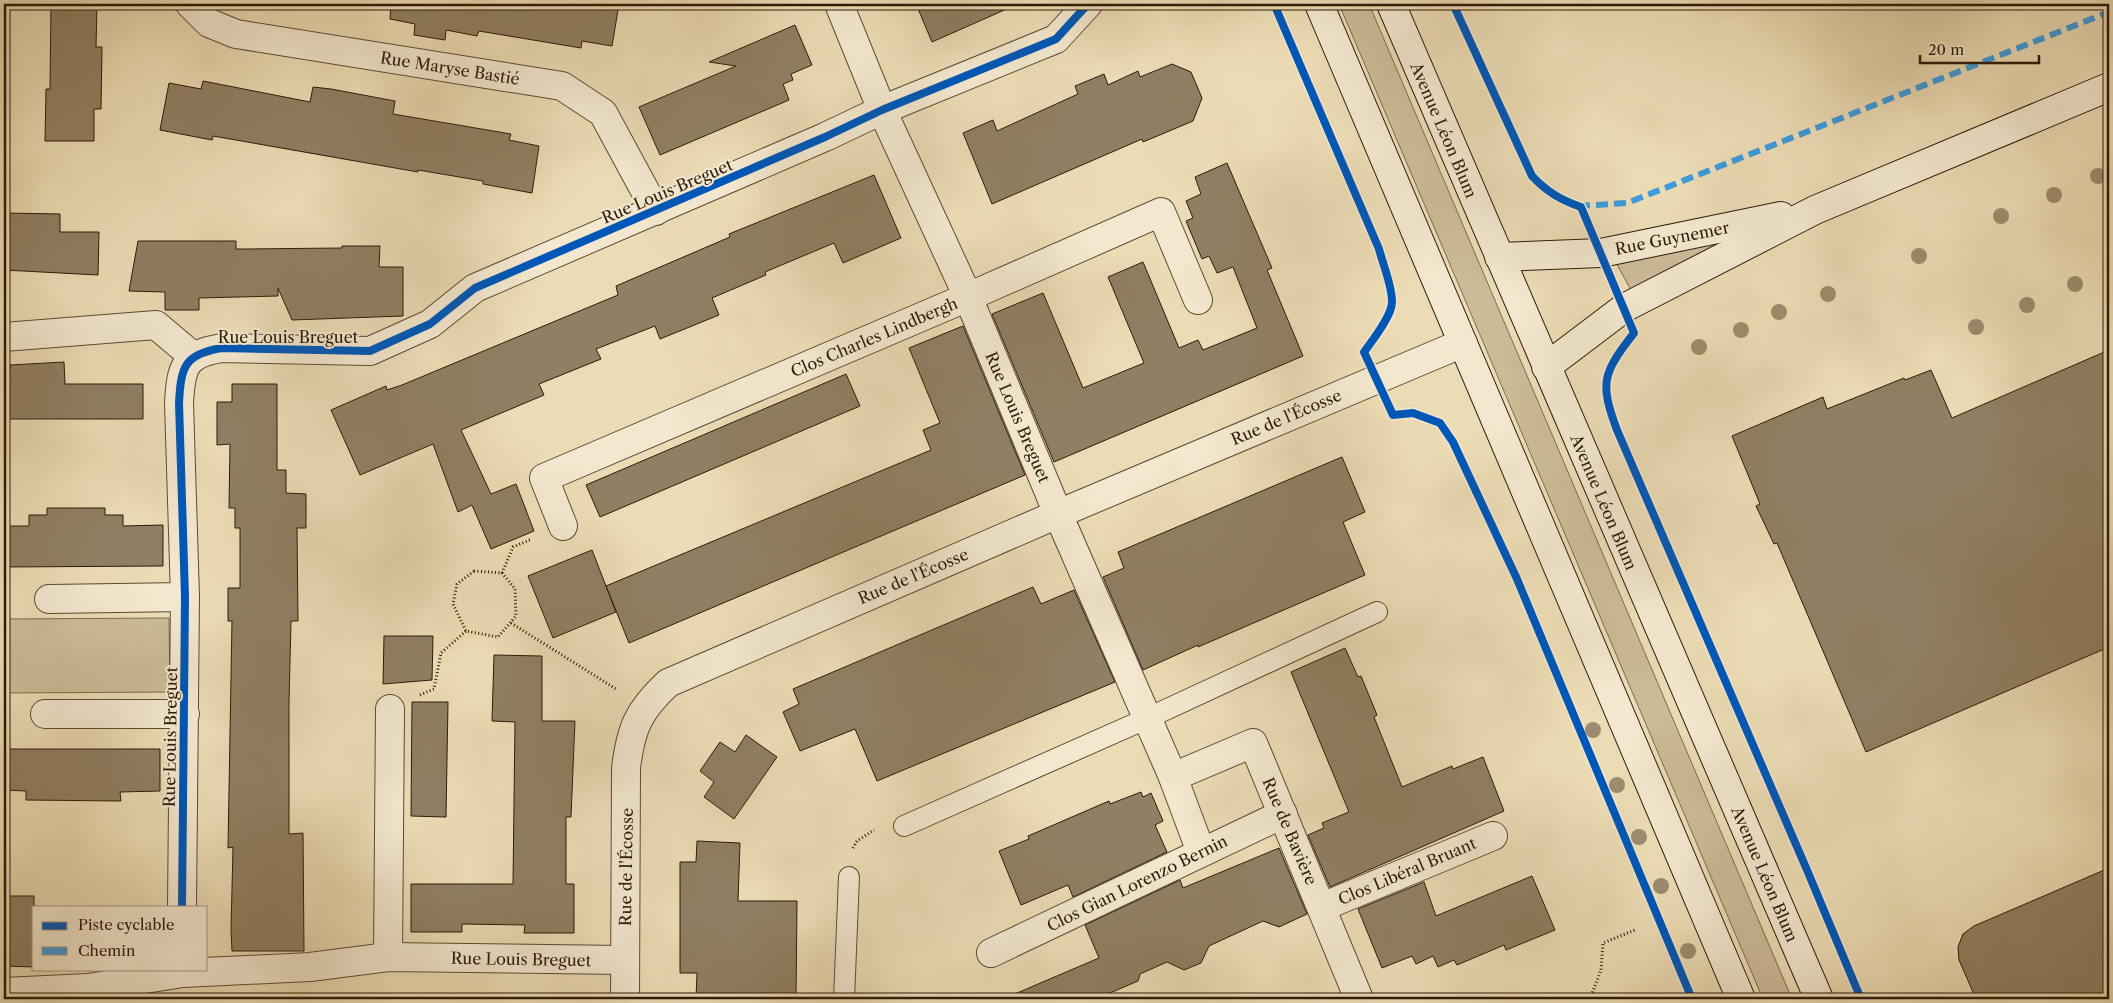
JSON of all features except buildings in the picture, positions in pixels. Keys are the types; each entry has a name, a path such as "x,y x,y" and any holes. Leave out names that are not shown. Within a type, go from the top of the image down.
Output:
{"street":[{"name":"Rue Maryse Bastié","path":"190,4 209,23 236,34 562,86 603,113 656,210"},
{"path":"839,4 882,110 1056,39 1088,4"},
{"path":"1319,4 1741,999"},
{"name":"Avenue Léon Blum","path":"1391,4 1498,257 1819,999"},
{"name":"Rue Guynemer","path":"1546,367 1624,308 1815,210 2109,87"},
{"name":"Rue Louis Breguet","path":"182,906 185,597 179,403 180,382 187,364 194,356 204,351 222,348 370,351 430,324 475,288 825,137 882,110 968,297 1058,514"},
{"name":"Rue Guynemer","path":"1498,257 1601,253 1815,210"},
{"name":"Clos Charles Lindbergh","path":"563,526 544,478 968,297 1161,212 1198,300"},
{"path":"4,337 156,325 194,356"},
{"name":"Rue de l'Écosse","path":"625,999 626,768 629,742 637,720 650,699 668,683 687,673 1463,342"},
{"path":"1058,514 1173,777 1201,852"},
{"path":"48,599 185,597"},
{"path":"388,957 390,709"},
{"path":"45,714 185,714"},
{"name":"Rue de Bavière","path":"1173,777 1253,743 1359,999"},
{"name":"Clos Gian Lorenzo Bernin","path":"991,953 1283,814"},
{"name":"Clos Libéral Bruant","path":"1322,907 1493,836"},
{"name":"Rue Louis Breguet","path":"4,992 88,988 183,971 310,968 388,957 624,960"}],"lane":[{"path":"904,826 1148,718 1377,612"},
{"path":"844,999 849,877"}],"path":[{"path":"502,573 513,547 563,526"},
{"path":"474,571 502,573 515,589 516,616 498,637 466,631 453,604 457,584 474,571"},
{"path":"511,623 645,708"},
{"path":"390,709 434,689 441,653 466,631"},
{"path":"849,877 848,855 857,841 874,830 893,824 904,826"},
{"path":"1590,999 1601,970 1603,943 1635,930"}],"shaded area":[{"path":"1339,4 1369,4 1792,999 1763,999"},
{"path":"1796,217 1631,290 1615,261"},
{"path":"169,618 170,692 4,693 4,619"}],"marked path":[{"path":"1578,206 1627,203 2109,12"}],"cycle path":[{"path":"182,906 185,597 179,403 183,371 192,359 200,354 222,348 370,351 430,324 475,288 825,137 882,110 1056,39 1088,4"},
{"path":"1274,4 1379,249 1389,282 1392,295 1389,314 1364,352 1393,415 1413,413 1440,423 1453,442 1517,579 1692,999"},
{"path":"1453,4 1532,176 1555,195 1581,207 1634,333 1616,358 1607,378 1606,389 1611,414 1861,999"}]}
